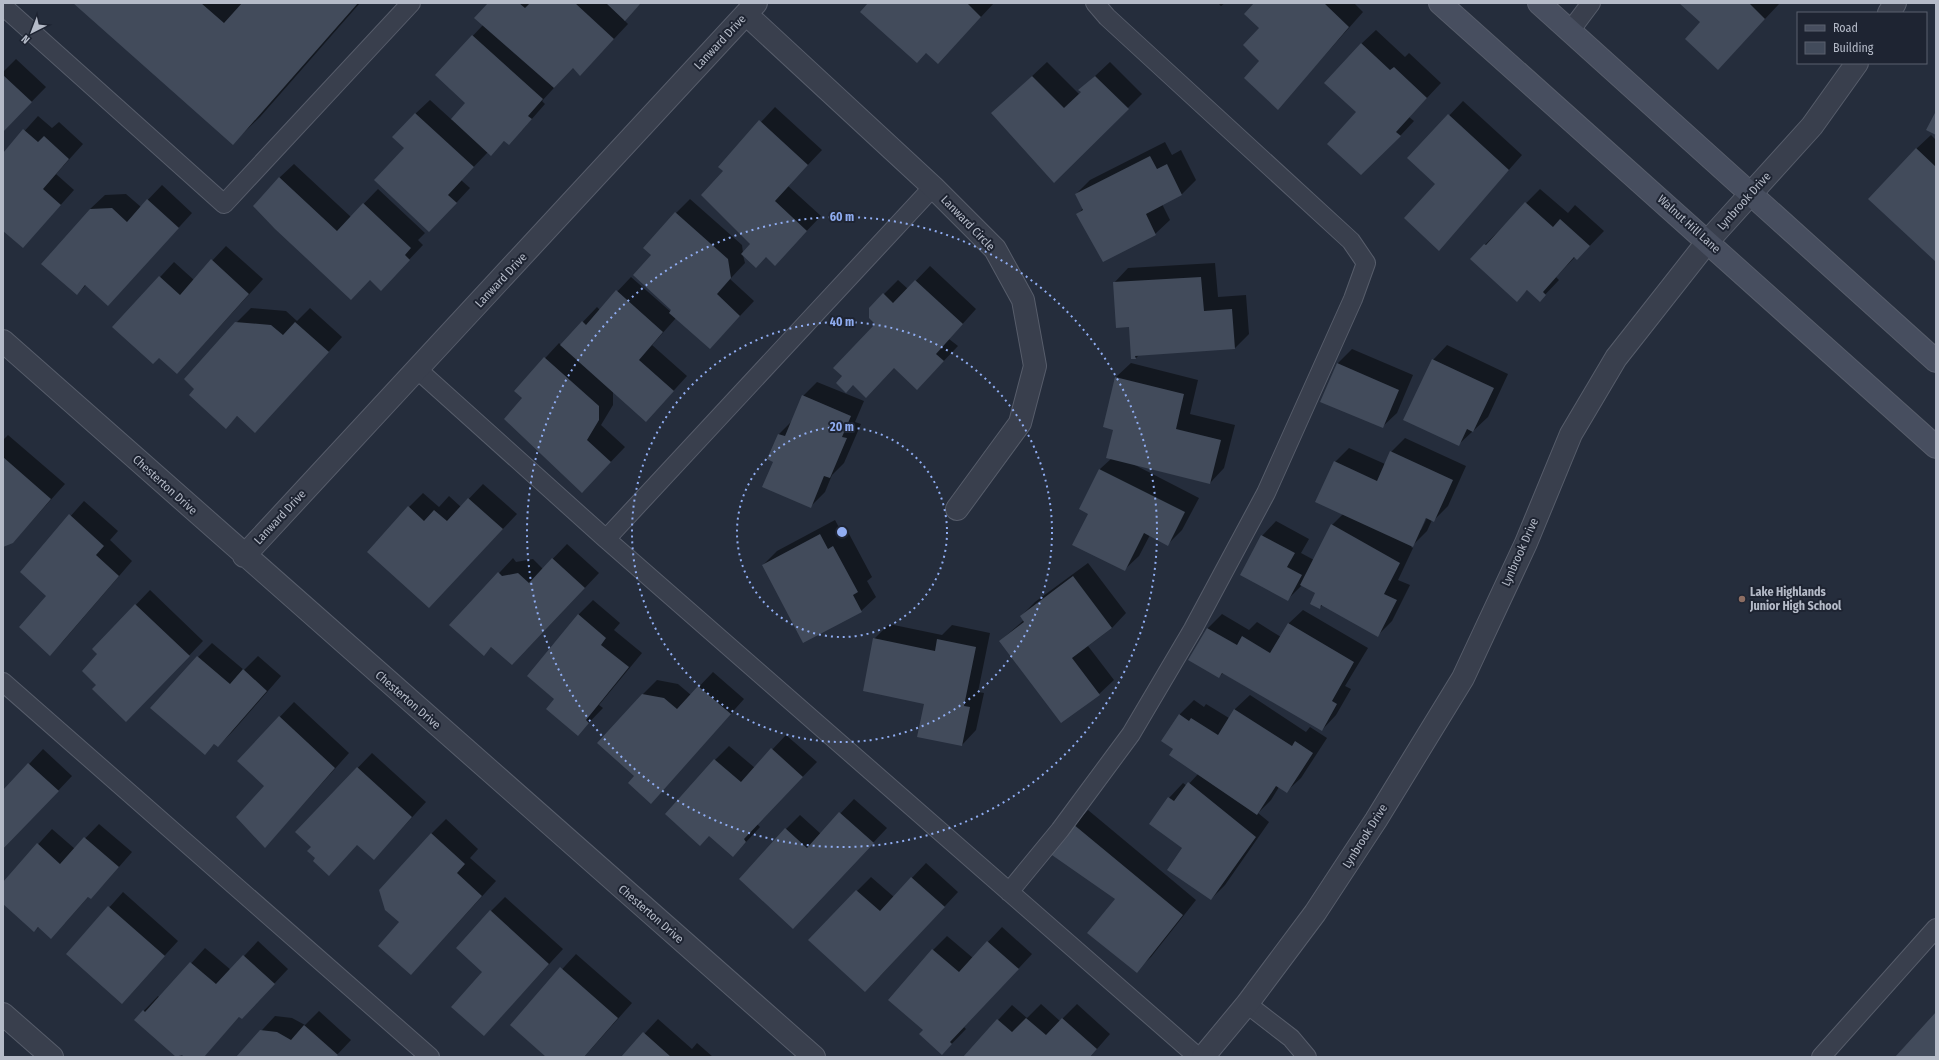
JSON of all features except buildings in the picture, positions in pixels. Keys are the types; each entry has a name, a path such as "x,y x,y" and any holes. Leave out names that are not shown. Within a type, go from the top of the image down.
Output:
{"main road":[{"name":"Walnut Hill Lane","path":"1440,3 1708,241 1936,447"},
{"path":"1539,3 1936,361"}],"street":[{"path":"1890,12 1895,3"},
{"name":"Lanward Circle","path":"751,9 995,249 1023,300 1035,366 1020,423 958,510"},
{"name":"Lanward Drive","path":"244,556 751,9"},
{"name":"Lynbrook Drive","path":"1202,1057 1247,1004 1316,913 1376,820 1463,678 1526,543 1572,434 1616,358 1708,241 1812,126 1856,64"},
{"name":"Chesterton Drive","path":"3,341 244,556 814,1057"},
{"path":"3,1014 52,1057"}],"lane":[{"path":"3,6 224,204 410,3"},
{"path":"1009,892 1060,830 1131,734 1193,629 1266,494 1353,299 1366,263 1351,241 1107,17 1094,3"},
{"path":"1570,31 1591,3"},
{"path":"606,539 933,187"},
{"path":"418,370 606,539 1198,1057"},
{"path":"3,682 430,1057"},
{"path":"1821,1057 1936,928"},
{"path":"1247,1004 1291,1038 1307,1057"}],"place":[{"name":"Lake Highlands Junior High School","path":"1742,599"}]}
